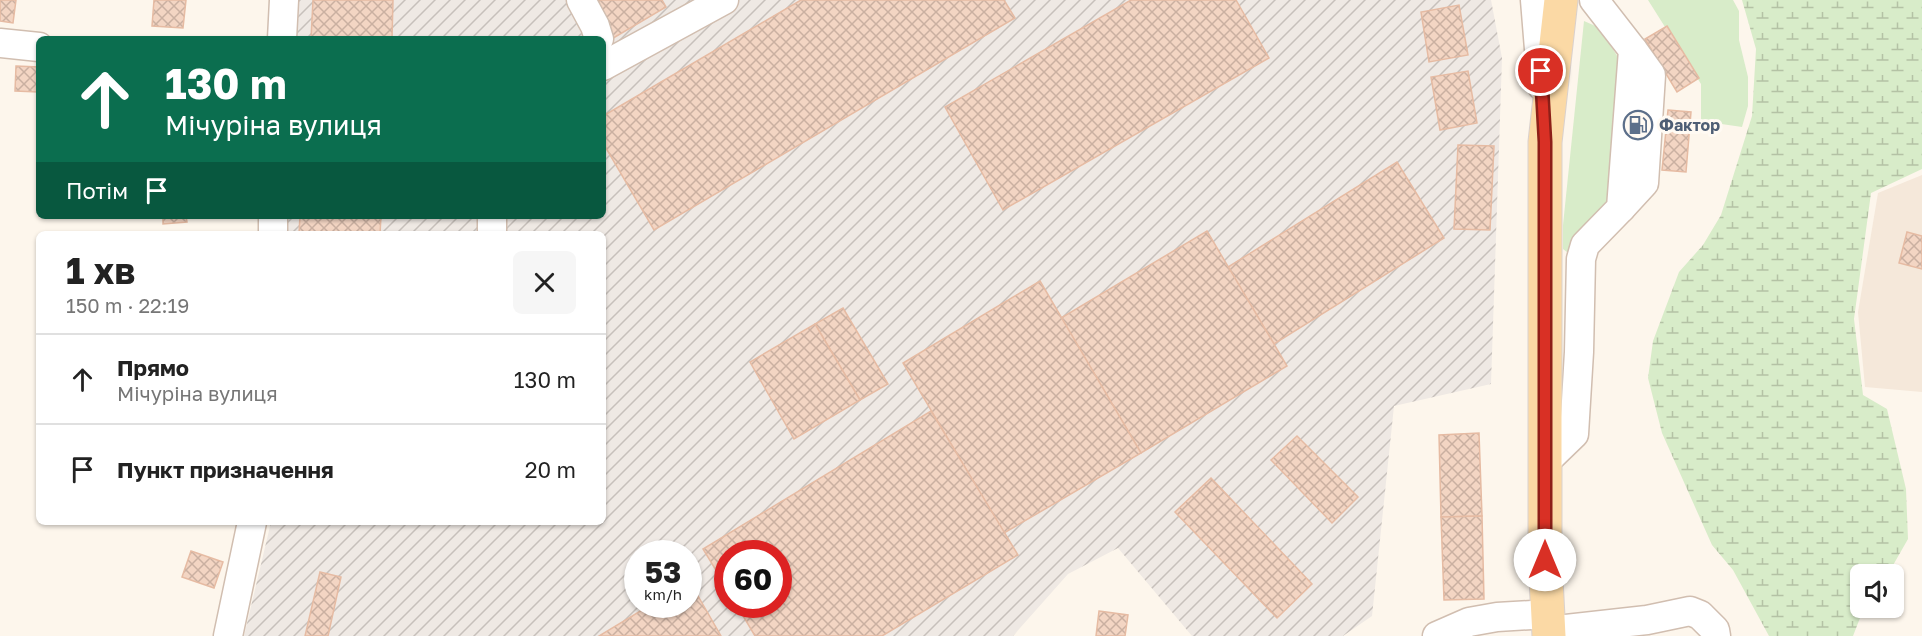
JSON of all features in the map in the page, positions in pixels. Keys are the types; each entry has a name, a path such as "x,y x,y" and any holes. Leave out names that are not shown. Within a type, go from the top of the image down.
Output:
{"main road":[{"path":"1548,627 1545,560 1545,142 1561,0"}],"street":[{"path":"282,36 284,0"},
{"path":"581,0 598,36"},
{"path":"606,54 724,0"},
{"path":"1535,0 1545,142"},
{"path":"1545,462 1574,434 1581,259 1585,245 1644,183 1651,75 1594,0"},
{"path":"0,43 36,47"},
{"path":"228,636 251,525"},
{"path":"1437,636 1469,622 1497,617 1548,627 1647,620 1690,611 1700,615 1715,630 1716,636"}],"shaded area":[{"path":"299,0 1491,0 1502,58 1491,384 1394,406 1372,616 1343,636 1192,636 1118,548 1068,574 1013,636 244,636 270,525 606,525 606,231 287,231 288,219 606,219 606,36 297,36"},
{"path":"1922,175 1922,392 1865,387 1858,312 1878,193"}],"green space":[{"path":"1648,0 1733,0 1739,11 1739,40 1748,77 1748,106 1742,127 1701,121 1701,84"},
{"path":"1742,0 1922,0 1922,169 1871,193 1854,319 1863,395 1887,409 1906,489 1908,539 1894,564 1850,564 1850,618 1860,618 1853,636 1769,636 1733,570 1712,545 1662,433 1648,378 1653,341 1679,272 1703,245 1721,215 1752,116 1756,49"},
{"path":"1584,21 1600,28 1619,59 1610,200 1572,256 1563,249 1563,225"}],"building":[{"path":"0,0 16,0 13,23 0,21"},
{"path":"154,0 186,0 183,28 152,26"},
{"path":"313,0 393,0 392,36 311,36"},
{"path":"586,0 662,0 666,7 610,40"},
{"path":"801,0 1004,0 1015,18 654,230 606,148 606,114"},
{"path":"1131,0 1236,0 1269,58 1003,210 945,107"},
{"path":"1459,5 1468,55 1429,62 1421,12"},
{"path":"1667,26 1699,78 1677,92 1645,39"},
{"path":"16,66 36,67 36,92 15,91"},
{"path":"1468,71 1477,123 1440,130 1431,77"},
{"path":"1668,110 1691,112 1686,172 1662,170"},
{"path":"1458,145 1494,146 1490,230 1454,229"},
{"path":"1397,162 1444,238 1274,344 1228,267"},
{"path":"163,219 186,219 187,222 163,224"},
{"path":"300,219 381,219 380,231 299,231"},
{"path":"1207,231 1287,366 1141,453 1061,318"},
{"path":"1907,232 1922,236 1922,269 1899,263"},
{"path":"1040,281 1141,453 1004,533 903,363"},
{"path":"843,308 888,384 860,400 815,324"},
{"path":"815,324 860,400 794,439 750,362"},
{"path":"931,411 1018,555 882,636 755,636 744,618 792,618 792,540 718,540"},
{"path":"1479,433 1482,516 1441,517 1439,435"},
{"path":"1297,436 1358,497 1332,523 1271,460"},
{"path":"1211,478 1312,584 1277,618 1175,512"},
{"path":"1482,516 1484,599 1444,600 1441,517"},
{"path":"714,542 714,567 703,549"},
{"path":"191,551 223,562 214,588 182,577"},
{"path":"320,572 341,577 328,636 305,636"},
{"path":"702,603 721,636 599,636 629,618 702,618"},
{"path":"1099,611 1128,615 1125,636 1096,636"}],"place":[{"name":"Фактор","path":"1638,125"}],"route":[{"path":"1541,71 1545,142 1545,560"}]}
